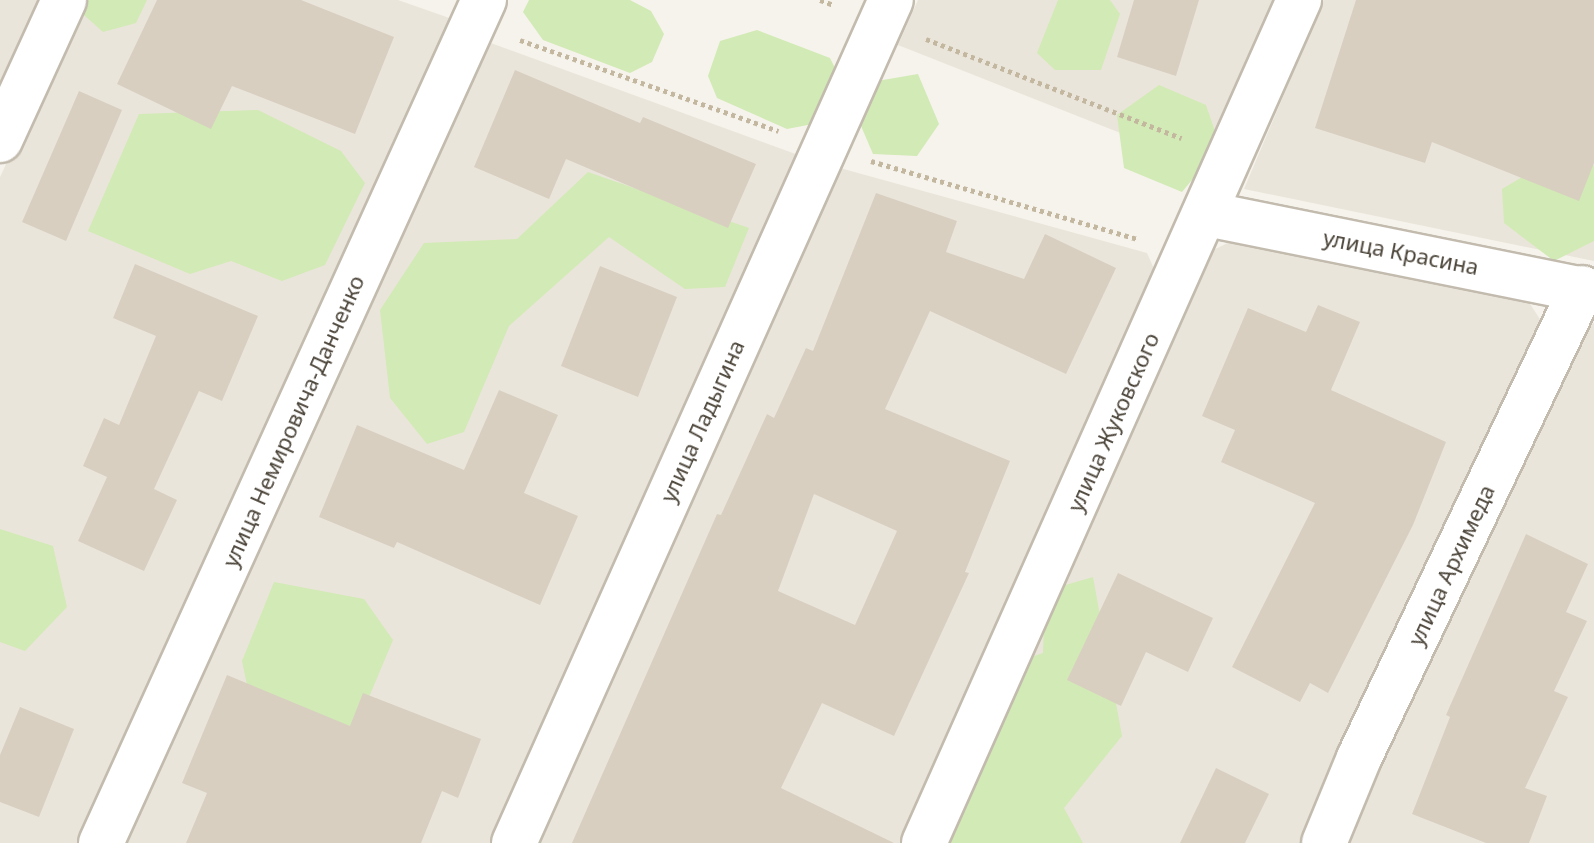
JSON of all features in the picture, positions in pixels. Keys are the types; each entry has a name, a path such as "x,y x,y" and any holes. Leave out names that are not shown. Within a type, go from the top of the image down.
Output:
{"street":[{"path":"0,140 64,0"},
{"name":"улица Немировича-Данченко","path":"101,843 484,0"},
{"name":"улица Жуковского","path":"924,843 1207,214 1299,0"},
{"name":"улица Ладыгина","path":"514,843 886,11"},
{"name":"улица Красина","path":"1207,214 1588,290"},
{"name":"улица Архимеда","path":"1324,843 1359,758 1588,290"}],"path":[{"path":"820,0 886,11 1231,158"}],"shaded area":[{"path":"0,0 48,0 0,105"},
{"path":"83,0 398,0 455,20 80,843 0,843 0,177"},
{"path":"918,0 1273,0 1199,164 898,45"},
{"path":"1324,0 1594,0 1594,261 1244,189"},
{"path":"488,42 801,156 493,843 111,843"},
{"path":"840,168 1147,253 1159,280 903,843 533,843"},
{"path":"1242,236 1525,296 1545,327 1308,843 944,843 1201,256"},
{"path":"1594,323 1594,843 1343,843 1578,328"}],"green space":[{"path":"78,0 147,0 136,23 103,32 75,7"},
{"path":"529,0 630,0 651,11 664,34 652,62 630,73 543,40 523,12"},
{"path":"1058,0 1110,0 1120,14 1101,70 1055,70 1037,53"},
{"path":"757,30 830,58 842,82 823,122 787,129 717,98 708,76 720,41"},
{"path":"918,74 939,124 917,156 873,154 858,119 877,81"},
{"path":"1159,85 1206,105 1220,146 1182,192 1124,168 1117,115"},
{"path":"258,110 341,151 365,183 325,265 282,281 231,261 190,274 88,231 139,114"},
{"path":"1571,148 1594,166 1594,241 1554,261 1504,223 1502,189"},
{"path":"588,172 749,228 725,287 685,289 609,237 509,326 464,432 427,444 390,398 380,310 424,243 517,239"},
{"path":"0,529 53,546 67,607 25,651 0,642"},
{"path":"1093,577 1122,736 1064,808 1083,843 937,843 1010,664 1043,653 1045,591"},
{"path":"274,582 364,599 393,640 317,821 275,819 242,661"}],"building":[{"path":"157,0 301,0 394,37 355,134 232,86 211,129 117,84"},
{"path":"1134,0 1199,0 1176,76 1117,57"},
{"path":"1356,0 1594,0 1594,163 1579,201 1432,142 1425,163 1315,128"},
{"path":"515,70 640,123 643,117 756,164 728,228 566,159 549,199 474,167"},
{"path":"79,91 122,110 66,241 22,222"},
{"path":"876,193 957,221 946,252 1024,279 1045,234 1116,268 1066,374 930,311 885,409 1010,461 965,572 969,573 894,736 822,703 781,788 894,843 572,843 717,514 721,515 767,414 774,418 806,348 813,351","holes":["814,494 897,531 855,625 778,591"]},
{"path":"135,264 258,316 222,401 199,391 154,489 177,500 144,571 78,541 107,477 83,466 104,418 119,425 156,336 113,318"},
{"path":"600,266 677,297 638,397 561,366"},
{"path":"1318,305 1360,322 1331,390 1446,442 1413,525 1328,693 1310,683 1300,702 1232,667 1315,503 1221,462 1235,430 1202,416 1248,308 1306,332"},
{"path":"499,390 558,415 524,493 578,516 540,605 397,542 394,548 319,517 357,425 464,470"},
{"path":"1526,534 1588,564 1566,612 1587,621 1554,691 1568,697 1525,788 1547,796 1529,843 1486,843 1412,814 1450,717 1446,715"},
{"path":"1118,573 1213,618 1188,672 1146,652 1121,706 1067,680"},
{"path":"227,675 350,726 363,693 481,739 458,798 442,791 421,843 186,843 207,793 182,783"},
{"path":"20,707 74,729 39,817 0,802 0,755"},
{"path":"1216,768 1269,794 1245,843 1180,843"}]}
